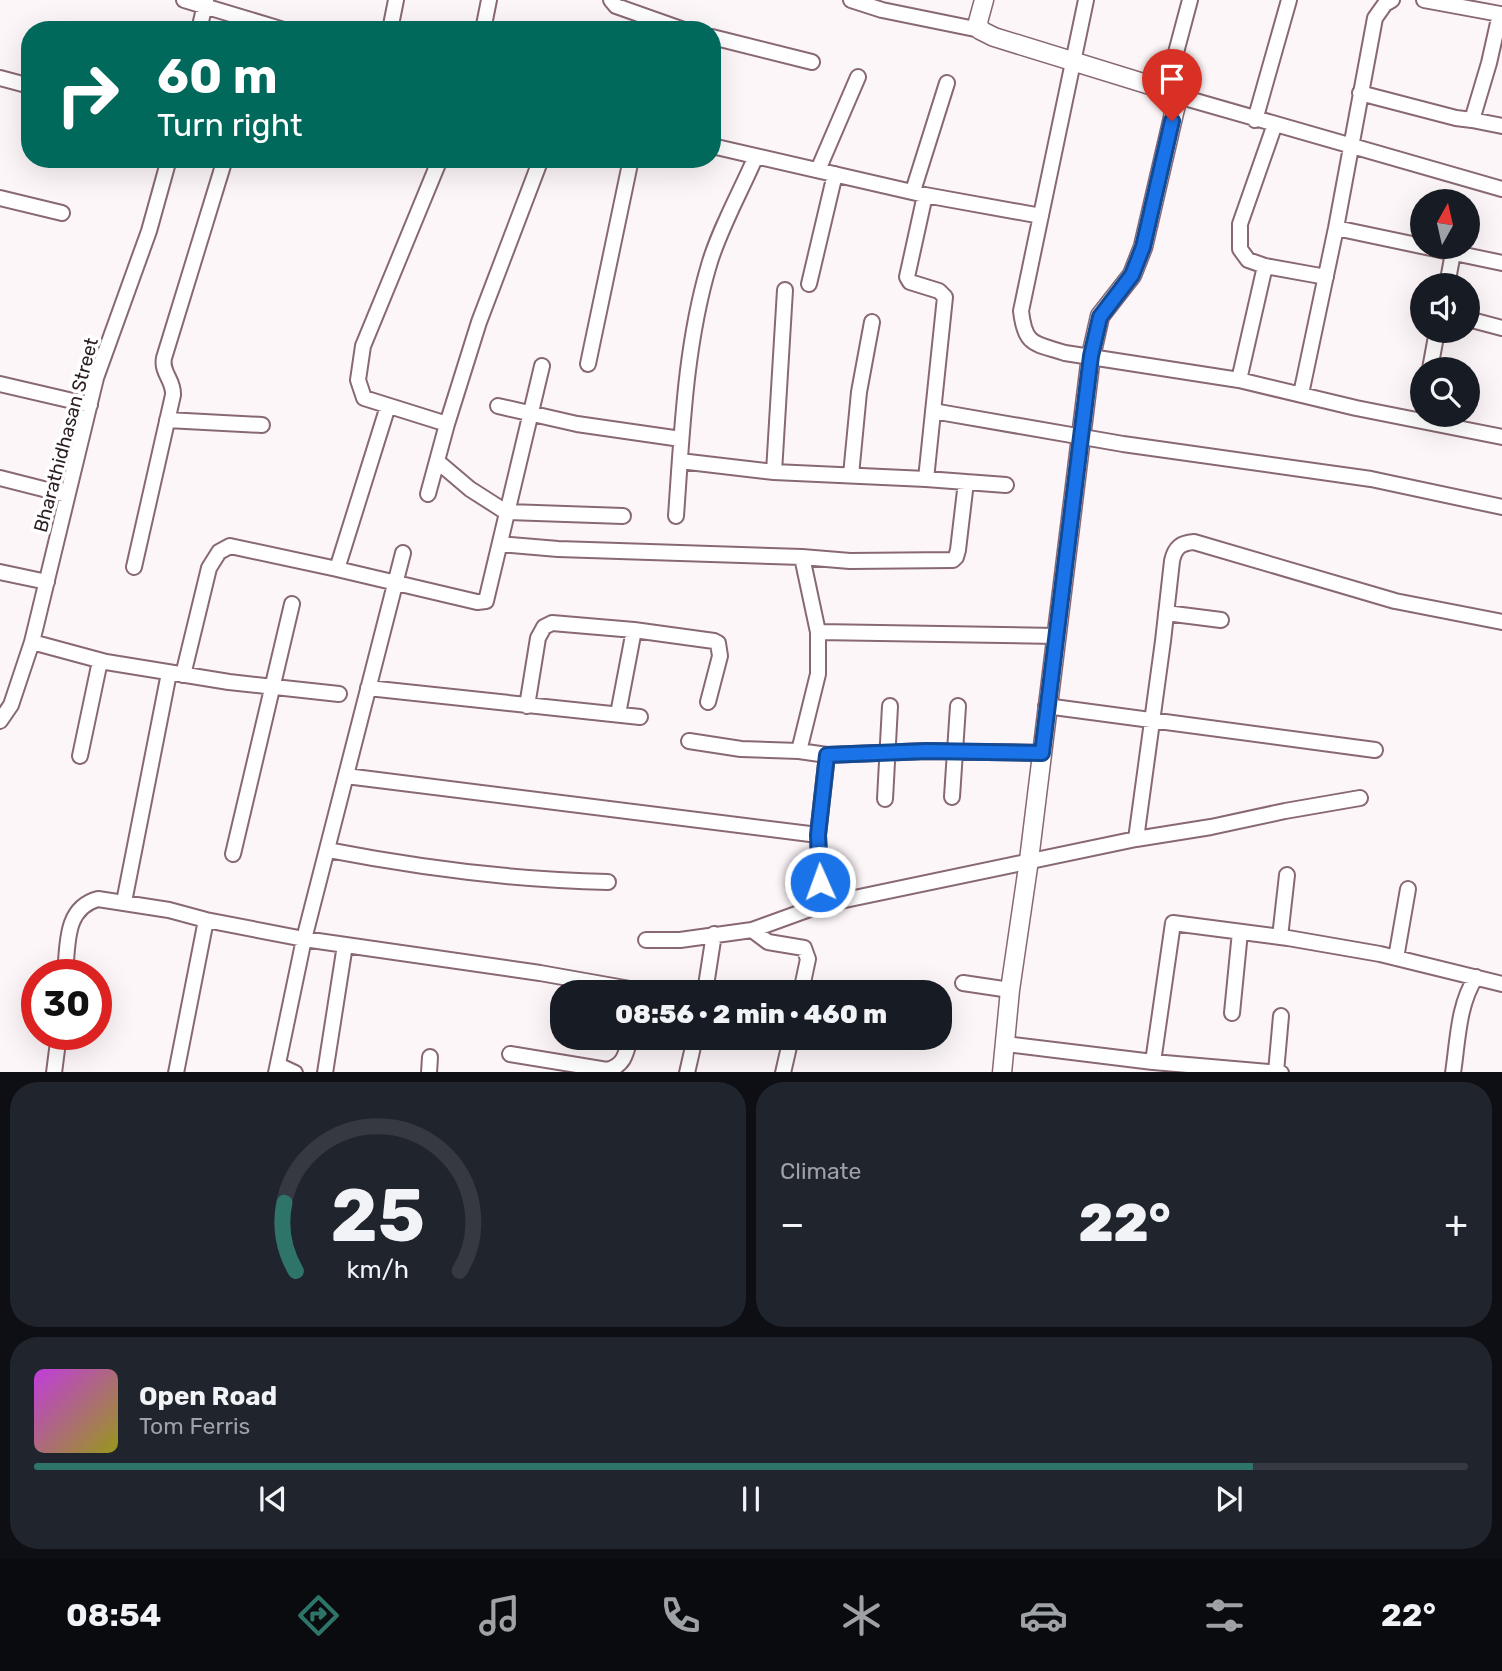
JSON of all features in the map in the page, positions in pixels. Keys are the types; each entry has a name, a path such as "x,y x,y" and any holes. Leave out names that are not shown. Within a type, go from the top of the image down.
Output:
{"street":[{"path":"184,0 205,3 258,21"},
{"path":"392,21 396,0"},
{"path":"485,21 489,0"},
{"path":"611,0 616,6 658,21"},
{"path":"851,0 883,5 980,30 994,37 1255,120 1502,188"},
{"path":"980,30 978,22 984,0"},
{"path":"1086,0 1021,311 1023,332 1028,338 1065,353 1239,380 1410,415"},
{"path":"1002,1072 1010,990 1091,356 1100,317 1132,275 1143,247 1191,0"},
{"path":"1255,120 1289,0"},
{"path":"1301,394 1336,228 1375,18 1385,4 1392,0"},
{"path":"1424,0 1501,9 1472,120"},
{"path":"201,21 205,3"},
{"path":"721,39 812,62"},
{"path":"818,170 858,77"},
{"path":"0,78 21,84"},
{"path":"926,479 945,297 939,291 910,282 907,277 919,193 947,83"},
{"path":"1360,93 1456,118 1502,126"},
{"path":"1275,124 1240,224 1240,249 1248,260 1265,266 1326,277"},
{"path":"721,148 919,193 1041,216"},
{"path":"676,516 681,439 694,331 710,263 756,156"},
{"name":"Bharathidhasan Street","path":"0,721 11,705 32,642 96,378 149,231 166,168"},
{"path":"134,567 173,389 163,370 164,358 222,168"},
{"path":"436,168 363,346 358,380 363,398 447,424"},
{"path":"428,494 480,322 538,168"},
{"path":"588,364 629,168"},
{"path":"809,284 835,174"},
{"path":"0,198 62,213"},
{"path":"1336,228 1410,244"},
{"path":"1480,259 1502,263"},
{"path":"1239,380 1265,266"},
{"path":"774,471 785,290"},
{"path":"851,475 859,392 872,322"},
{"path":"1480,322 1502,328"},
{"path":"124,902 176,674 209,568 219,552 230,546 477,602 486,601 542,366"},
{"path":"0,384 90,405"},
{"path":"498,406 577,424 681,439"},
{"path":"337,569 388,407"},
{"path":"933,411 1080,437 1371,479 1502,507"},
{"path":"167,420 262,425"},
{"path":"1460,427 1502,437"},
{"path":"438,461 470,489 506,512 623,516"},
{"path":"680,461 774,471 1006,485"},
{"path":"0,478 67,495"},
{"path":"500,544 558,549 850,561 953,560 958,550 966,482"},
{"path":"1136,839 1174,551 1184,543 1194,542 1395,601 1502,622"},
{"path":"277,1069 304,939 403,553"},
{"path":"799,751 818,674 818,632 802,557"},
{"path":"0,572 47,582"},
{"path":"233,854 292,604"},
{"path":"1166,614 1221,620"},
{"path":"527,706 538,638 552,623 703,638 718,643 720,656 708,702"},
{"path":"618,715 634,630"},
{"path":"818,632 1056,636"},
{"path":"32,642 100,661 176,674 338,694"},
{"path":"80,756 100,661"},
{"path":"368,688 640,717"},
{"path":"885,799 890,706"},
{"path":"952,797 958,706"},
{"path":"1046,706 1374,750"},
{"path":"689,741 741,749 827,755 887,752 1042,753"},
{"path":"821,905 818,835 827,755"},
{"path":"346,776 818,835"},
{"path":"646,940 680,940 752,930 821,905 1028,860 1360,799"},
{"path":"328,850 416,867 504,876 608,882"},
{"path":"1280,937 1287,875"},
{"path":"1396,958 1408,889"},
{"path":"67,959 71,920 79,908 98,899 304,939 578,980"},
{"path":"176,1072 206,920"},
{"path":"1153,1062 1173,923 1280,937 1396,958 1502,984"},
{"path":"752,930 768,942 804,948 808,959 804,980"},
{"path":"1232,1013 1240,932"},
{"path":"707,980 714,934"},
{"path":"325,1072 345,945"},
{"path":"1453,1072 1461,1016 1467,993 1476,977"},
{"path":"963,982 1010,990"},
{"path":"1006,1044 1153,1062 1279,1072 1281,1016"},
{"path":"54,1072 57,1050"},
{"path":"510,1054 607,1070 616,1068 623,1061 626,1050"},
{"path":"687,1072 692,1050"},
{"path":"783,1072 788,1050"},
{"path":"429,1072 430,1057"}],"route":[{"path":"820,882 818,835 827,755 927,751 1042,753 1091,356 1100,317 1138,263 1172,121"}]}
